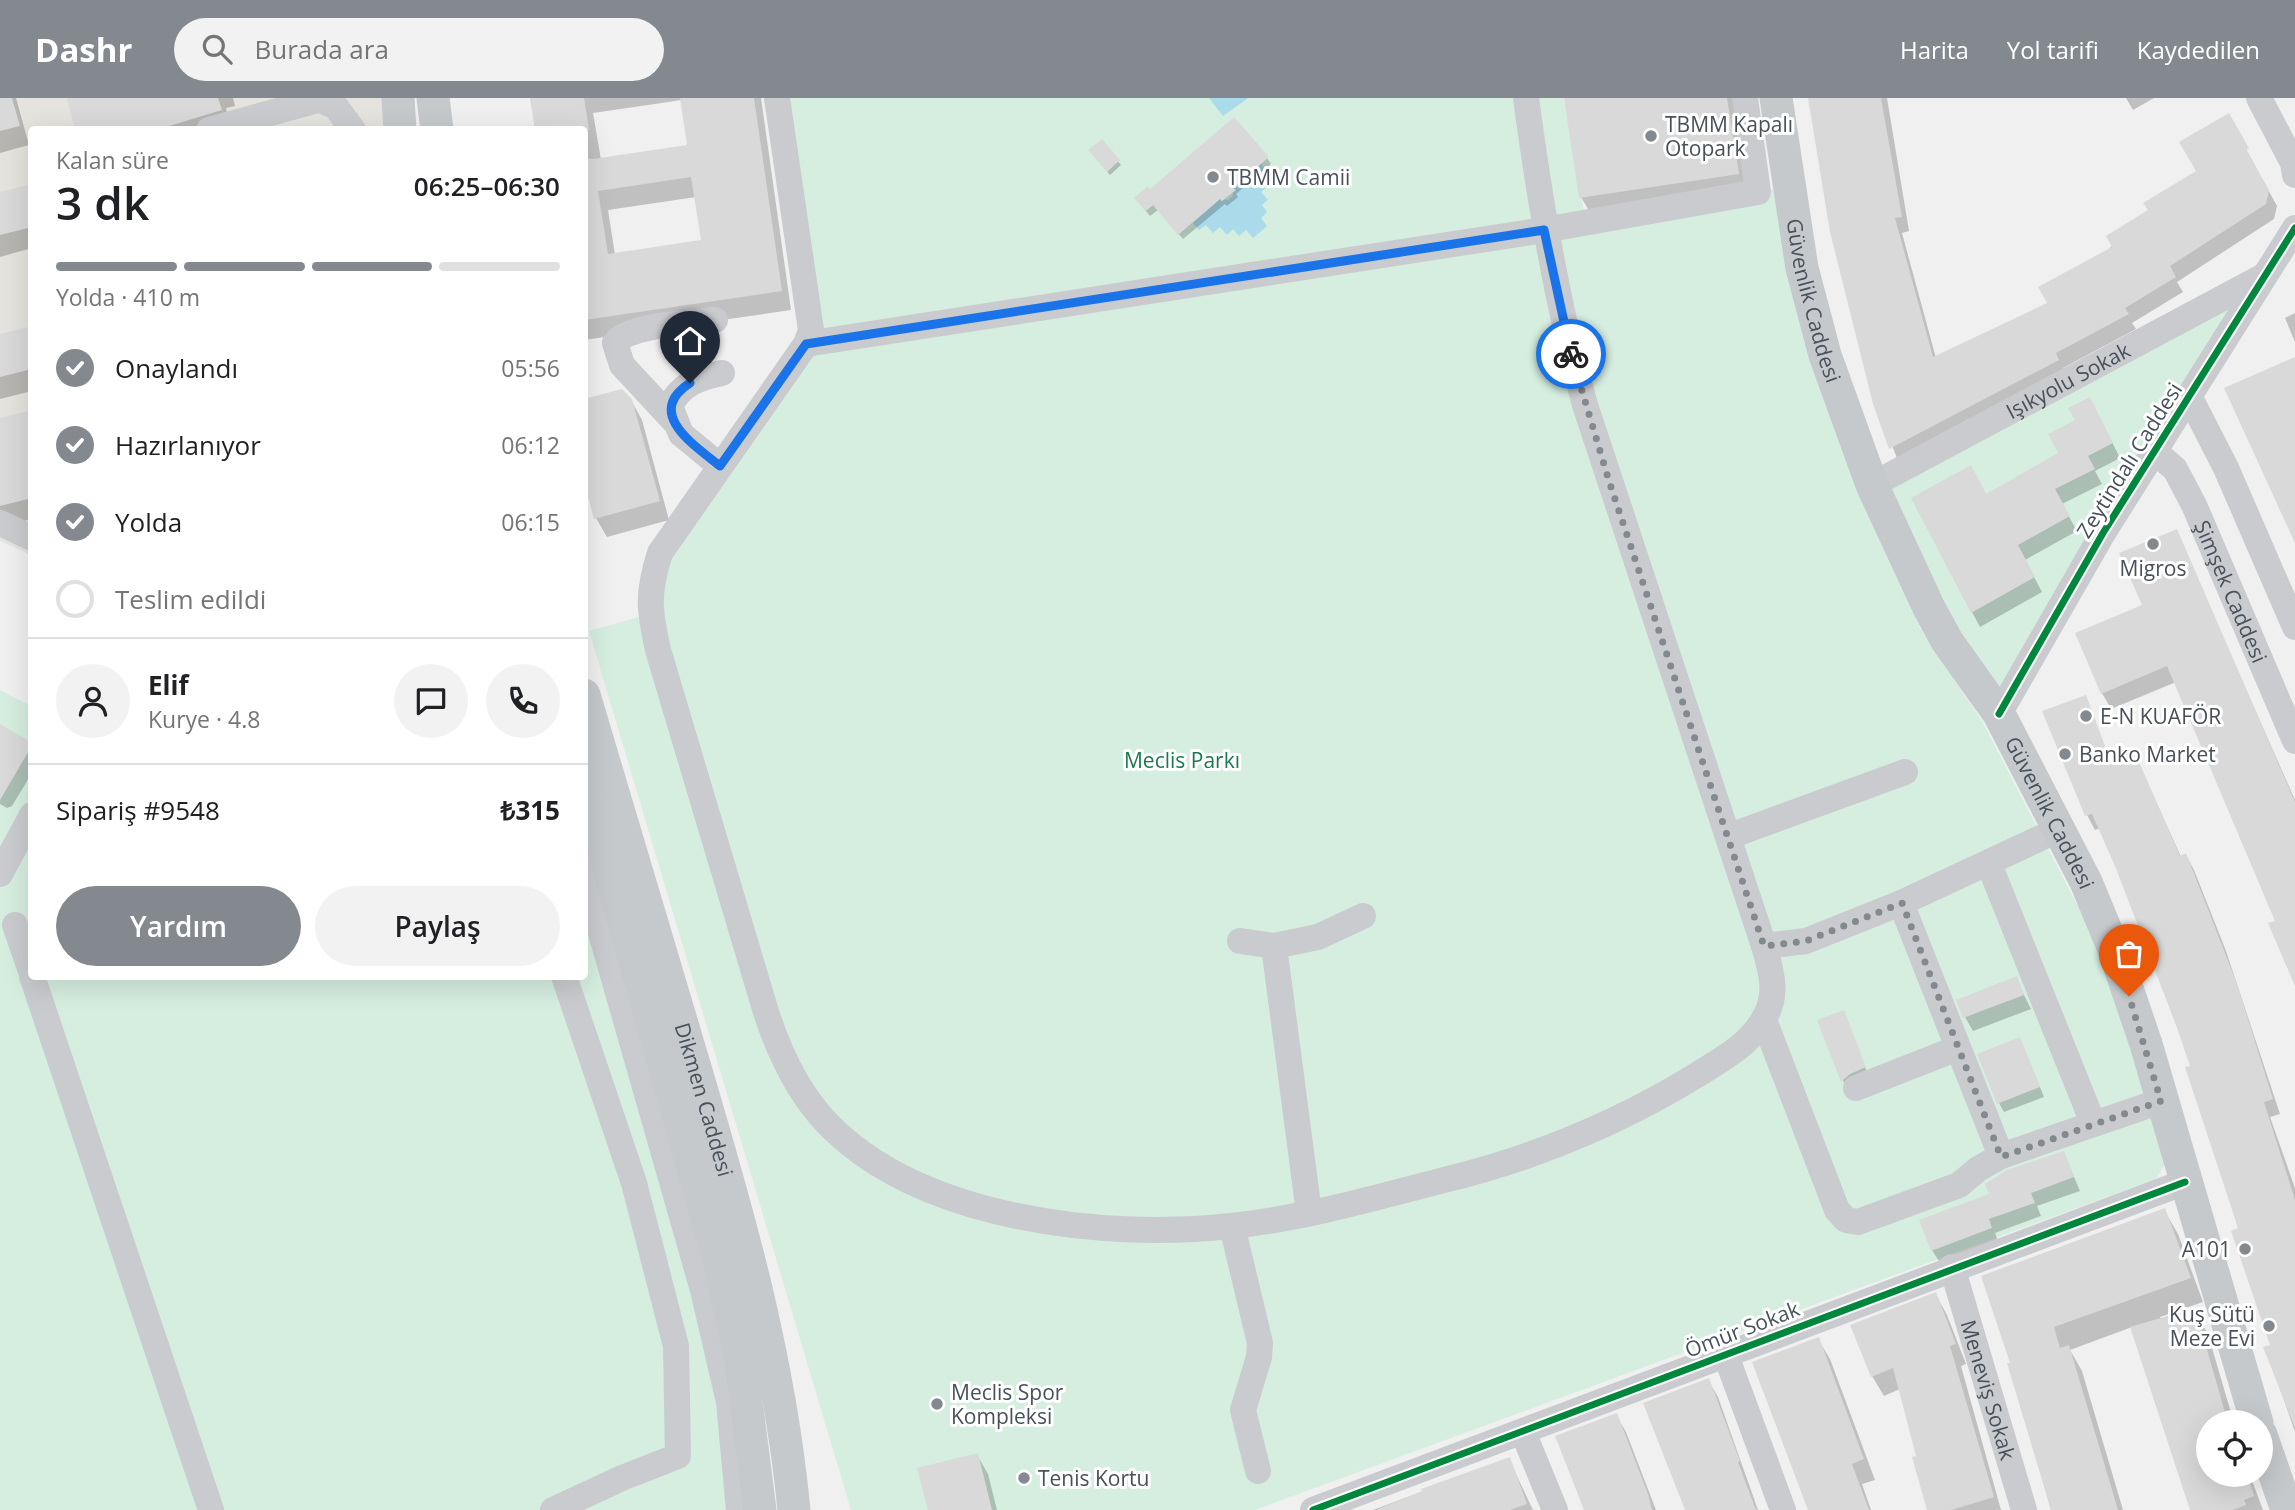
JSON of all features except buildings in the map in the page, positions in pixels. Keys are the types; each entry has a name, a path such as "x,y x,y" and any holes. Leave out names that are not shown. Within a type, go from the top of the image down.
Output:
{"main road":[{"path":"398,98 400,126"},
{"path":"433,98 436,126"},
{"name":"Güvenlik Caddesi","path":"1776,98 1802,268 1825,355 1872,485 1928,608 1998,714 2060,829 2113,947 2253,1410"},
{"name":"Dikmen Caddesi","path":"588,709 766,1319 787,1440 794,1510"},
{"name":"Dikmen Caddesi","path":"588,794 720,1264 741,1361 760,1510"},
{"path":"2273,1470 2287,1510"}],"street":[{"path":"776,98 811,331 806,344 660,553 650,587 650,614 662,663 769,1024 777,1047 800,1089 827,1123 890,1171 950,1197 1035,1218 1145,1230 1232,1226 1309,1213 1489,1170 1604,1126 1657,1099 1745,1045 1764,1020 1772,998 1774,980 1730,836 1585,405 1562,324 1544,230 1526,98"},
{"path":"806,344 1544,230 1758,192 1745,98"},
{"path":"2259,98 2292,163 2295,175"},
{"path":"224,126 323,99 337,107 350,126"},
{"name":"Zeytindalı Caddesi","path":"1998,714 2103,533 2295,228"},
{"name":"Işıkyolu Sokak","path":"1872,485 2264,276"},
{"path":"715,320 639,330 620,337 615,343 622,365 673,420 691,445 720,466"},
{"path":"673,420 670,406 678,391 693,382 722,373"},
{"name":"Şimşek Caddesi","path":"2189,396 2225,468 2295,627"},
{"name":"Şimşek Caddesi","path":"2155,452 2175,470 2194,505 2295,741"},
{"path":"0,523 28,535"},
{"path":"0,541 28,553"},
{"path":"1730,836 1905,772"},
{"path":"0,874 28,822"},
{"path":"1764,946 1806,941 1902,903 2060,829"},
{"path":"588,845 595,912 703,1290 729,1402 739,1510"},
{"path":"1989,864 2093,1124"},
{"path":"1902,903 2001,1157"},
{"path":"1240,941 1274,946 1318,937 1363,916"},
{"path":"16,926 28,963"},
{"path":"1274,946 1309,1213"},
{"path":"34,980 211,1510"},
{"path":"553,1510 584,1503 678,1456 676,1346 634,1183 565,980"},
{"path":"1764,1020 1837,1210 1846,1220 1858,1222 1959,1185 1978,1169 2001,1157 2161,1101"},
{"path":"1856,1088 1958,1048"},
{"name":"Ömür Sokak","path":"1313,1510 1952,1267 2185,1182"},
{"path":"1232,1226 1260,1343 1259,1357 1243,1410 1258,1471"},
{"name":"Meneviş Sokak","path":"1952,1267 2024,1510"},
{"path":"1726,1353 1783,1510"},
{"path":"1523,1432 1555,1510"}],"shaded area":[{"path":"0,98 398,98 400,126 28,126 28,554 0,541"}],"green space":[{"name":"Meclis Parkı","path":"777,98 1564,98 1586,223 1774,189 1811,359 1857,492 1919,626 1983,723 2084,918 2111,985 2166,1162 2156,1179 1255,1510 851,1510 589,631 650,614 650,587 806,344"},
{"path":"2264,276 1999,714 1872,485"},
{"path":"0,690 28,704 28,980 588,980 588,818 703,1290 739,1510 0,1510"}],"water":[{"path":"1209,98 1248,98 1223,116"},
{"path":"1261,164 1268,172 1261,178 1268,186 1261,192 1268,200 1262,205 1267,212 1261,218 1267,226 1253,238 1246,230 1239,236 1233,229 1227,235 1220,227 1213,233 1206,225 1199,230 1193,223 1220,199 1228,200 1233,196 1233,188"}],"cycle path":[{"path":"1999,714 2103,533 2295,228"},
{"path":"1313,1510 2185,1182"}],"way so far":[{"path":"1571,354 1609,481 1730,836 1764,946 1806,941 1902,903 2001,1157 2161,1101 2146,1044 2129,996"}],"place":[{"name":"TBMM Kapalı Otopark","path":"1651,136"},
{"name":"TBMM Camii","path":"1213,177"},
{"name":"Migros","path":"2153,544"},
{"name":"E-N KUAFÖR","path":"2086,716"},
{"name":"Banko Market","path":"2065,754"},
{"name":"A101","path":"2245,1249"},
{"name":"Kuş Sütü Meze Evi","path":"2269,1326"},
{"name":"Meclis Spor Kompleksi","path":"937,1404"},
{"name":"Tenis Kortu","path":"1024,1478"}],"route":[{"path":"690,383 678,391 670,406 673,420 691,445 720,466 806,344 1544,230 1562,324 1571,354"}]}
